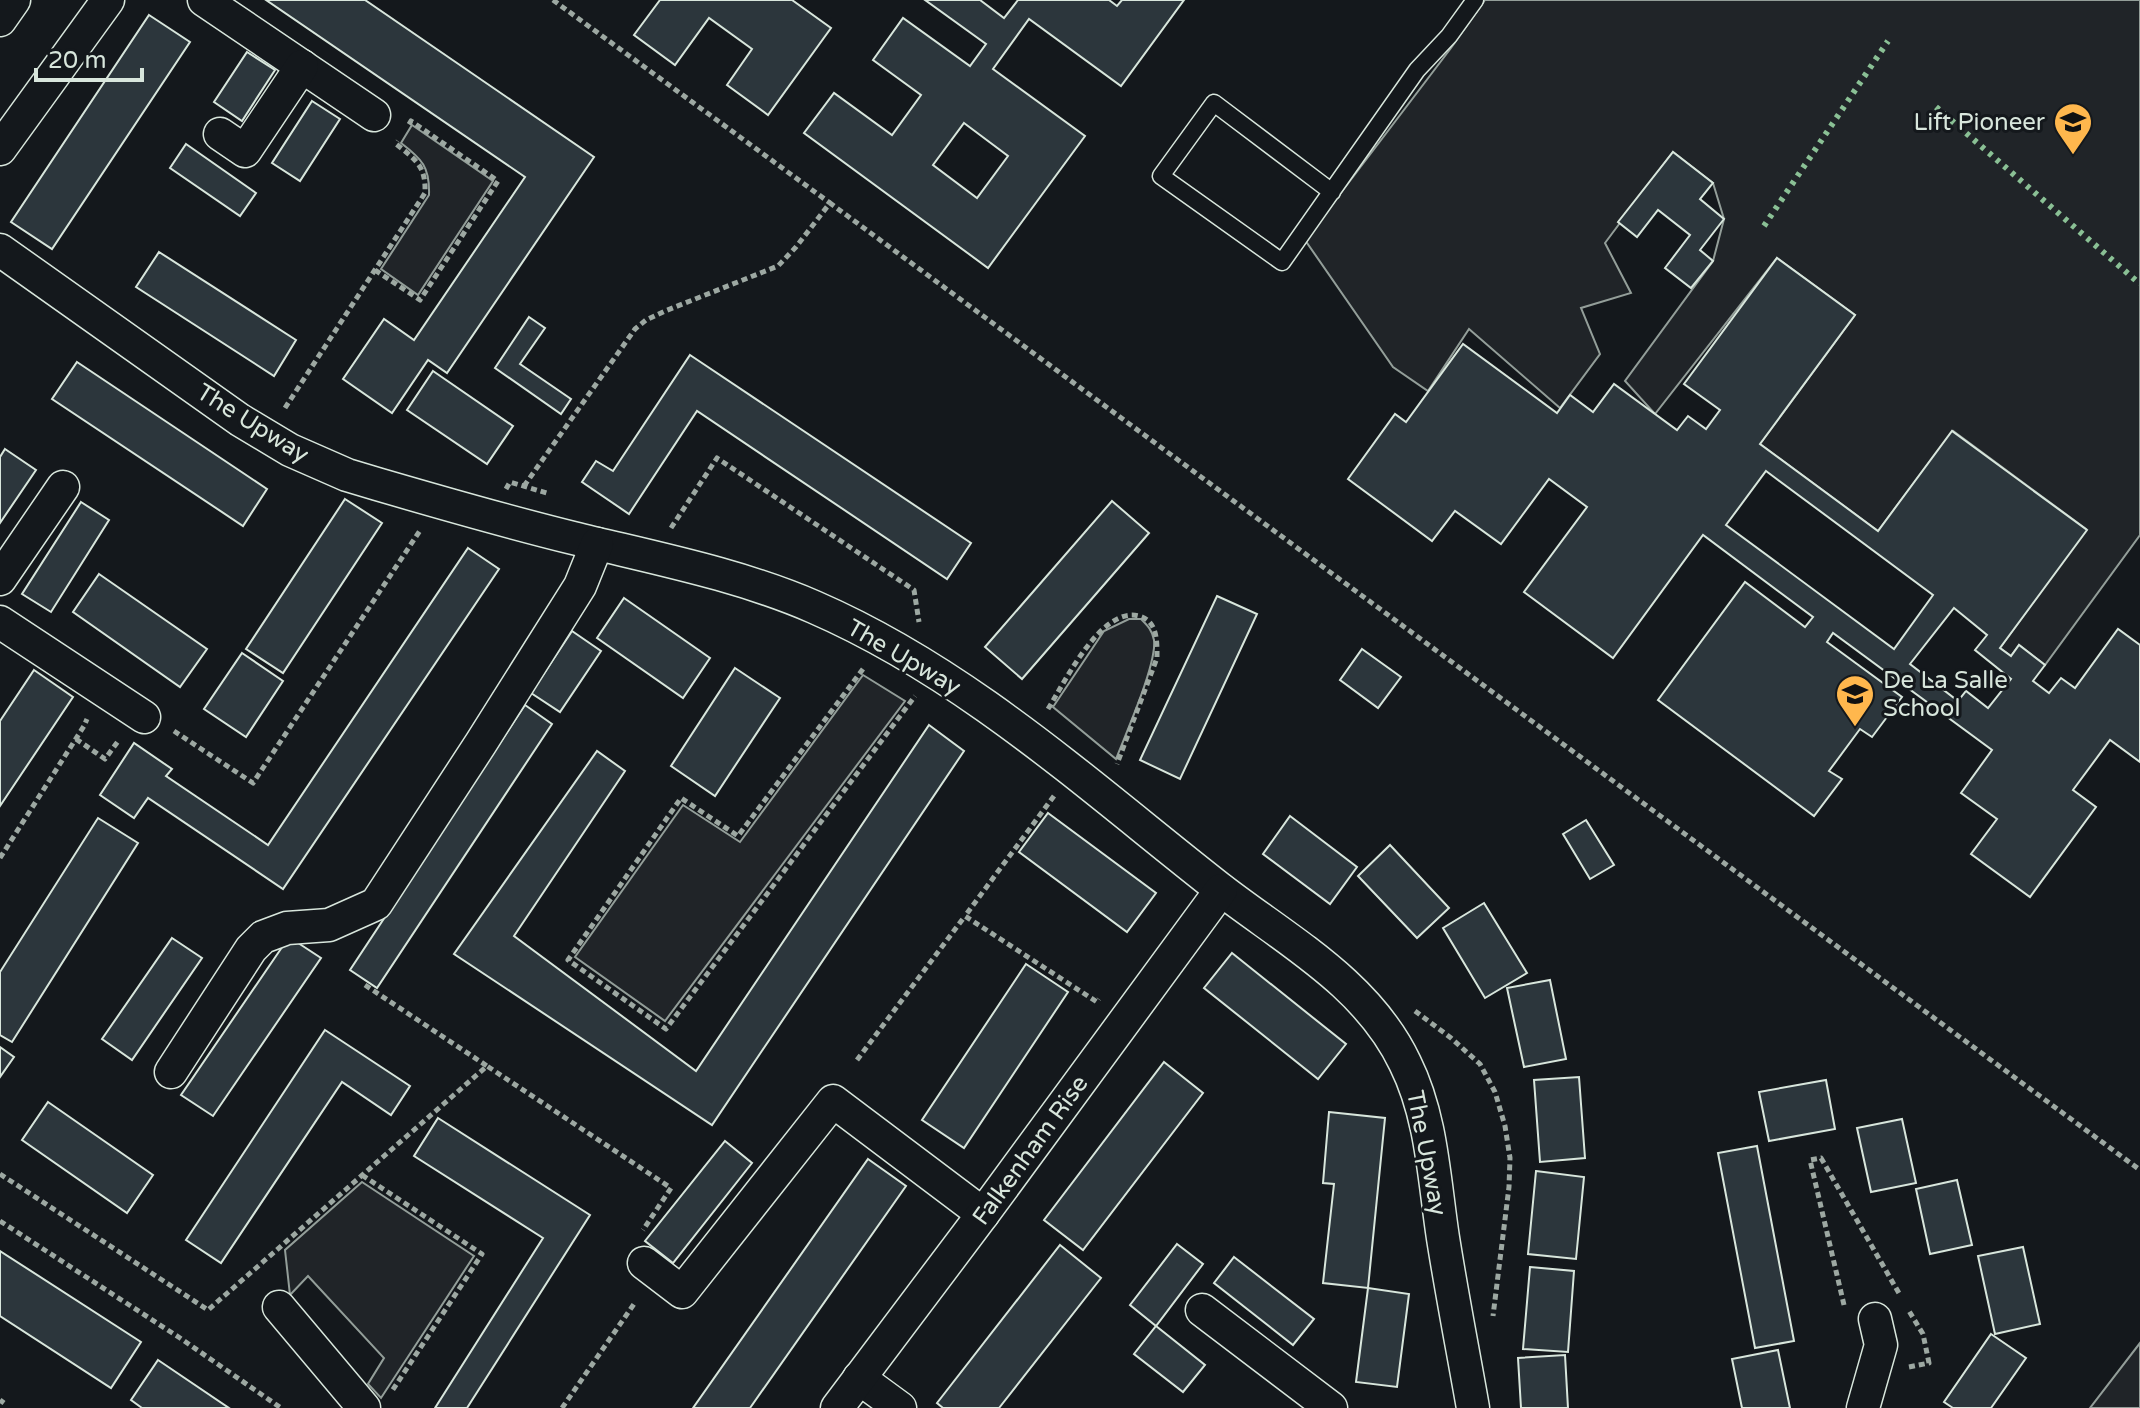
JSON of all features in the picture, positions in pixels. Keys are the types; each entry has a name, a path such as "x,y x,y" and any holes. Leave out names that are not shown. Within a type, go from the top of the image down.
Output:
{"street":[{"path":"0,20 14,0"},
{"path":"0,149 108,0"},
{"path":"204,0 374,115"},
{"path":"220,134 245,151 302,66"},
{"name":"The Upway","path":"0,250 240,420 290,450 347,475 377,484 742,581 812,606 905,653 961,689 1058,760 1221,890 1326,967 1364,1003 1388,1032 1419,1093 1473,1408"},
{"path":"0,579 63,487"},
{"path":"171,1072 251,949 263,937 287,928 329,925 376,904 580,586 597,544"},
{"path":"0,622 155,722"},
{"name":"Falkenham Rise","path":"837,1408 1221,890"},
{"path":"643,1248 682,1292 833,1101 983,1214"},
{"path":"279,1307 378,1400"},
{"path":"1202,1310 1331,1408"},
{"path":"1860,1316 1881,1345 1863,1408"},
{"path":"859,1378 900,1408"}],"lane":[{"path":"1332,192 1214,103 1161,176 1282,262 1332,192 1417,70 1449,36 1475,0"}],"path":[{"path":"553,0 2140,1170"},
{"path":"278,419 425,193 426,181 422,168 396,144 411,121 498,181 420,300 375,270"},
{"path":"524,486 635,329 665,311 778,266 830,203"},
{"path":"669,531 717,458 914,590 921,633"},
{"path":"502,497 510,482 553,495"},
{"path":"155,722 253,783 429,517"},
{"path":"1040,715 1048,709 1090,642 1102,629 1128,614 1143,616 1153,626 1157,658 1116,767"},
{"path":"866,662 738,836 681,798 568,960 666,1029 914,697 923,691"},
{"path":"0,858 84,726"},
{"path":"857,1060 1061,787"},
{"path":"965,916 1097,1002 1106,990"},
{"path":"365,985 671,1188 643,1248"},
{"path":"1413,1009 1480,1064 1495,1092 1505,1126 1510,1158 1509,1187 1492,1321"},
{"path":"0,1174 208,1310 487,1066"},
{"path":"1860,1316 1810,1160 1821,1158 1923,1334 1929,1363 1908,1368"},
{"path":"362,1175 482,1254 378,1400"},
{"path":"0,1221 281,1408"},
{"path":"562,1408 634,1304"}],"shaded area":[{"path":"1485,0 2140,0 2140,535 2045,665 2019,645 2011,656 2000,648 2086,529 1953,431 1878,531 1760,444 1855,315 1777,258 1655,414 1625,381 1713,261 1724,219 1713,183 1673,152 1605,243 1631,293 1581,308 1600,354 1560,408 1469,329 1428,391 1393,367 1305,240"},
{"path":"412,125 493,181 418,295 381,269 429,195 428,177 423,164 401,143"},
{"path":"1129,619 1141,619 1148,626 1154,640 1154,651 1140,699 1116,759 1053,707 1104,631"},
{"path":"863,675 905,701 665,1021 575,957 683,805 740,842"},
{"path":"362,1182 474,1256 381,1398 368,1384 384,1358 308,1276 290,1295 285,1250"},
{"path":"2140,1343 2140,1408 2090,1408"}],"building":[{"path":"266,0 365,0 594,157 447,373 428,360 392,413 343,379 384,319 414,340 525,177"},
{"path":"660,0 792,0 831,28 768,115 727,85 752,49 709,18 675,65 634,35"},
{"path":"925,0 980,0 1004,18 1018,0 1109,0 1117,6 1122,0 1184,0 1121,86 1029,19 993,69 1085,136 988,268 804,133 834,93 892,135 921,95 873,60 903,18 970,66 986,44","holes":["964,123 1008,156 977,198 933,165"]},
{"path":"149,15 190,42 52,249 11,222"},
{"path":"247,52 275,70 242,121 214,102"},
{"path":"312,101 340,119 300,181 272,163"},
{"path":"186,144 256,193 240,216 170,168"},
{"path":"1673,152 1713,183 1700,199 1724,219 1700,250 1713,261 1691,288 1665,268 1690,235 1658,210 1637,237 1618,222"},
{"path":"159,252 296,340 274,376 136,287"},
{"path":"1777,258 1855,315 1760,444 1878,531 1952,431 2087,530 2000,648 2011,656 2019,645 2045,665 2033,681 2049,693 2061,678 2075,688 2118,629 2140,645 2140,762 2110,740 2073,790 2096,807 2030,897 1971,854 1997,819 1961,793 1992,750 1833,633 1827,642 1902,697 1872,737 1860,729 1829,771 1842,779 1814,816 1658,700 1745,582 1805,627 1813,617 1703,535 1613,658 1524,592 1587,507 1549,479 1501,544 1455,511 1432,541 1348,479 1395,414 1406,422 1463,344 1557,413 1570,395 1593,412 1614,384 1677,430 1688,416 1706,429 1720,410 1684,384","holes":["1766,471 1933,595 1894,649 1726,525","1954,608 1987,635 1975,650 2011,679 1988,708 1966,691 1958,701 1910,664"]},
{"path":"529,317 545,328 520,364 571,399 561,414 495,368"},
{"path":"690,355 971,543 947,579 697,411 629,514 582,482 596,461 613,471"},
{"path":"77,362 267,489 243,526 52,399"},
{"path":"433,371 513,426 487,464 407,410"},
{"path":"5,449 36,470 0,523 0,457"},
{"path":"345,499 382,523 283,673 246,649"},
{"path":"1112,501 1149,533 1022,679 985,647"},
{"path":"81,502 109,520 51,612 22,594"},
{"path":"468,548 499,569 283,889 148,798 134,818 100,795 134,743 172,769 166,776 268,845"},
{"path":"99,574 207,649 180,687 73,612"},
{"path":"1217,596 1257,614 1180,779 1140,760"},
{"path":"624,598 710,658 683,698 597,638"},
{"path":"572,631 601,651 560,712 531,693"},
{"path":"1362,649 1401,677 1378,708 1340,680"},
{"path":"242,653 283,681 246,737 204,709"},
{"path":"735,668 780,698 715,796 671,766"},
{"path":"34,670 73,697 0,806 0,721"},
{"path":"525,705 552,724 377,988 350,970"},
{"path":"929,725 964,751 712,1125 454,954 597,751 625,771 514,936 696,1071"},
{"path":"1048,813 1156,893 1127,932 1019,852"},
{"path":"1290,816 1357,867 1330,904 1263,854"},
{"path":"98,818 138,843 12,1042 0,1035 0,972"},
{"path":"1586,820 1614,865 1590,879 1563,834"},
{"path":"1390,845 1449,908 1417,938 1358,876"},
{"path":"1484,903 1527,973 1485,998 1443,928"},
{"path":"289,937 321,958 213,1116 181,1095"},
{"path":"172,938 202,958 132,1060 102,1039"},
{"path":"1232,953 1346,1044 1318,1079 1204,988"},
{"path":"1026,964 1068,992 964,1148 922,1120"},
{"path":"1550,980 1566,1059 1524,1067 1507,988"},
{"path":"325,1030 410,1086 391,1115 342,1082 221,1263 186,1240"},
{"path":"0,1047 14,1057 0,1077"},
{"path":"1164,1062 1203,1093 1083,1250 1044,1220"},
{"path":"1579,1077 1585,1158 1540,1162 1534,1080"},
{"path":"1826,1080 1835,1129 1769,1141 1759,1092"},
{"path":"48,1102 153,1175 127,1213 22,1140"},
{"path":"1329,1112 1385,1118 1368,1288 1323,1283 1334,1184 1323,1183"},
{"path":"438,1118 590,1215 467,1408 435,1408 543,1238 414,1156"},
{"path":"1902,1119 1916,1183 1871,1192 1857,1128"},
{"path":"725,1141 752,1163 673,1263 645,1241"},
{"path":"1757,1146 1794,1341 1755,1348 1718,1153"},
{"path":"868,1159 906,1186 750,1408 693,1408"},
{"path":"1536,1171 1584,1177 1576,1259 1528,1254"},
{"path":"1957,1180 1972,1245 1930,1254 1916,1189"},
{"path":"1177,1244 1203,1264 1156,1326 1130,1305"},
{"path":"1060,1245 1101,1278 999,1408 943,1408 937,1403"},
{"path":"2023,1247 2040,1324 1995,1334 1978,1256"},
{"path":"0,1251 141,1342 111,1388 0,1316"},
{"path":"1234,1257 1314,1319 1293,1345 1214,1283"},
{"path":"1530,1267 1574,1271 1568,1352 1523,1349"},
{"path":"1368,1288 1409,1294 1397,1387 1356,1382"},
{"path":"1156,1326 1205,1365 1183,1392 1134,1354"},
{"path":"1991,1334 2026,1358 1991,1408 1953,1408 1944,1402"},
{"path":"1778,1350 1790,1408 1742,1408 1732,1359"},
{"path":"1565,1355 1568,1408 1521,1408 1518,1358"},
{"path":"158,1360 229,1408 142,1408 131,1400"}],"hedge":[{"path":"1764,226 1888,41"},
{"path":"1936,107 2140,284"}],"place":[{"name":"Lift Pioneer","path":"2073,156"},
{"name":"De La Salle School","path":"1855,728"}]}
